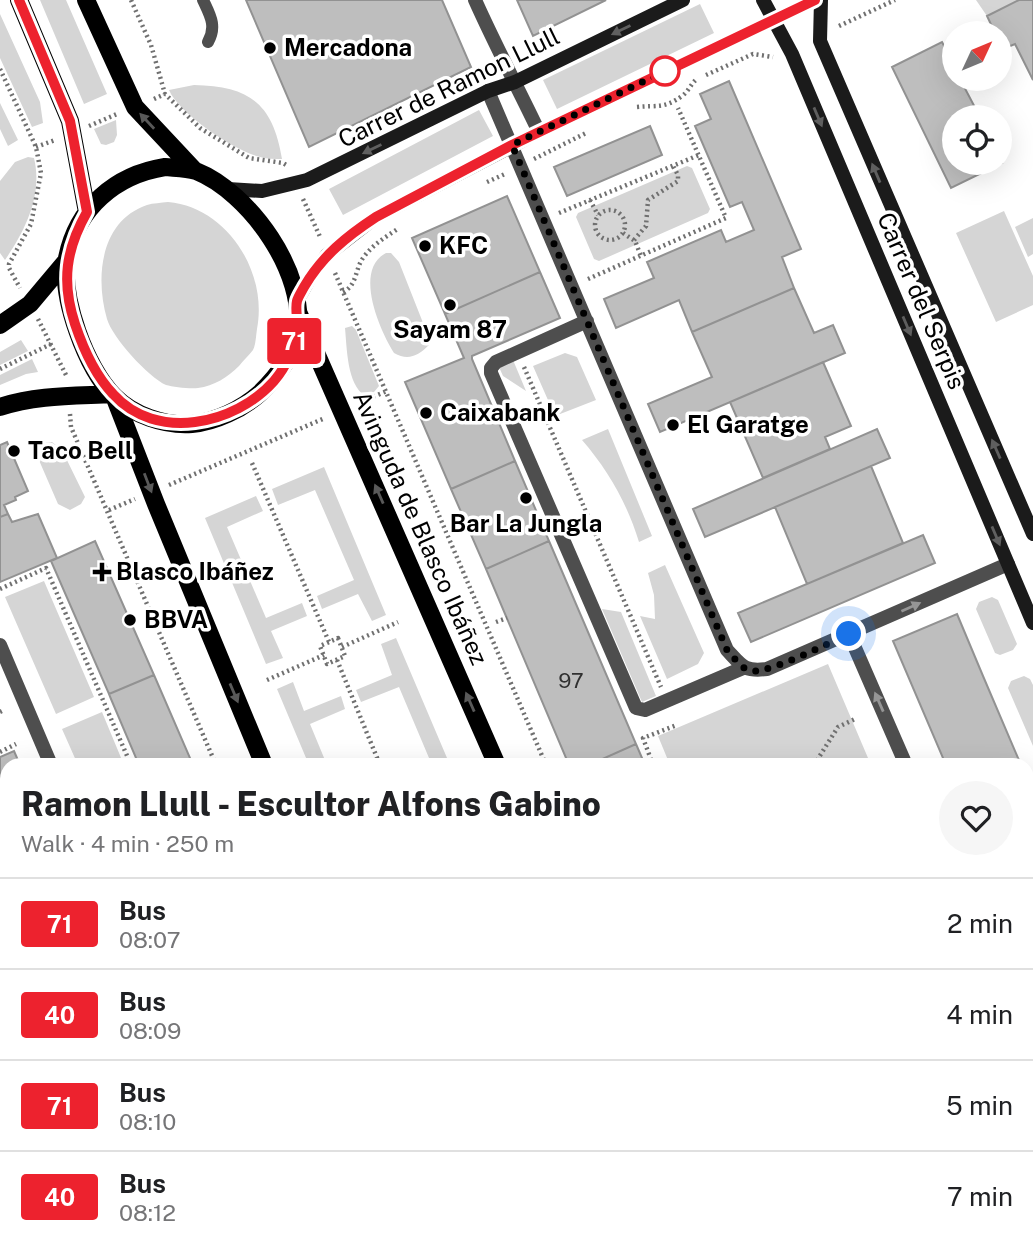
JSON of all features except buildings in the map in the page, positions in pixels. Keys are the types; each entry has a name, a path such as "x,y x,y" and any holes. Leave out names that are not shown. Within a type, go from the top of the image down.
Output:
{"main road":[{"path":"19,0 70,121 87,212"},
{"path":"0,407 54,397 113,395 135,412 160,421 191,424 222,416 250,402 274,380 289,357 297,332 297,306 281,257 263,227 247,206 228,190 194,170 141,115 86,0"},
{"path":"194,170 165,167 141,171 122,181 87,212 76,231 67,260 67,292 74,321 93,365 113,395 261,758"},
{"path":"1,323 30,304 67,260"},
{"name":"Avinguda de Blasco Ibáñez","path":"297,306 494,758"}],"street":[{"path":"475,0 497,51 539,132"},
{"name":"Carrer de Ramon Llull","path":"228,190 279,189 307,180 488,91 515,82 683,0"},
{"name":"Carrer del Serpis","path":"762,0 792,54 1033,622"},
{"path":"297,306 319,264 355,231 376,217 512,145 815,0"},
{"name":"Carrer del Serpis","path":"821,0 820,41 1033,534"},
{"path":"488,91 727,650 748,669"},
{"path":"587,321 493,364 491,368 636,708 645,710 748,669 767,669 1008,564"},
{"path":"849,634 903,758"},
{"path":"0,645 48,758"}],"lane":[{"path":"204,0 214,32 208,42"}],"path":[{"path":"131,0 150,45 165,94 193,122 249,158 284,163 288,166"},
{"path":"820,41 830,36 838,26 895,0"},
{"path":"636,107 656,108 671,102 683,95 695,80 753,54 781,58 792,54"},
{"path":"158,97 165,94"},
{"path":"587,279 726,218 678,108"},
{"path":"93,125 115,115"},
{"path":"481,185 590,131"},
{"path":"36,147 45,145"},
{"path":"559,213 699,155"},
{"path":"634,240 646,226 648,200 678,181 673,166"},
{"path":"590,201 598,215"},
{"path":"304,202 321,239"},
{"path":"610,210 619,213 624,221 623,233 613,240 603,239 594,226 598,215 610,210"},
{"path":"402,225 371,248 357,268 352,286 343,292 543,758"},
{"path":"623,233 634,240 641,256"},
{"path":"0,369 51,344"},
{"path":"518,352 667,701"},
{"path":"365,401 387,391"},
{"path":"169,485 328,416"},
{"path":"252,463 329,642"},
{"path":"108,510 129,501"},
{"path":"0,589 46,568 128,758"},
{"path":"496,622 507,618"},
{"path":"341,648 398,622"},
{"path":"338,638 341,648 345,656 327,664 320,646 338,638"},
{"path":"267,680 324,655"},
{"path":"337,660 377,758"},
{"path":"818,758 838,727 855,719"},
{"path":"650,758 643,738 677,725"},
{"path":"0,752 16,744"}],"shaded area":[{"path":"40,0 66,0 107,94 84,104"},
{"path":"976,0 1019,0 987,16"},
{"path":"700,4 714,33 557,109 543,80"},
{"path":"0,14 40,102 43,123 32,127 0,58"},
{"path":"194,85 230,89 255,101 272,124 282,159 265,158 237,147 184,110 169,90"},
{"path":"0,103 18,140 8,146 0,129"},
{"path":"479,110 493,136 343,215 329,189"},
{"path":"116,120 117,135 114,142 101,144 94,129"},
{"path":"28,157 34,158 36,172 34,199 25,225 5,260 0,253 0,181 15,162"},
{"path":"687,166 692,168 710,209 708,213 599,261 594,259 576,217 578,213"},
{"path":"168,202 189,207 208,216 225,229 239,246 256,286 259,307 253,350 225,377 198,388 166,385 150,374 110,327 103,303 102,269 105,253 119,224 131,213 147,205"},
{"path":"1004,211 1033,276 1033,305 996,322 956,233"},
{"path":"1033,218 1033,254 1028,257 1015,227"},
{"path":"386,253 391,253 399,262 429,338 429,345 413,356 404,357 394,353 372,301 371,273 376,261"},
{"path":"352,326 379,386 365,396 355,383 349,365 345,328"},
{"path":"21,340 28,351 0,365 0,352"},
{"path":"565,353 577,357 596,400 555,416 533,366"},
{"path":"32,359 38,372 0,385 0,375"},
{"path":"513,360 526,391 503,376 499,367"},
{"path":"608,429 652,536 639,542 616,488 582,440"},
{"path":"52,442 62,450 85,497 81,504 70,510 58,504 35,451 44,443"},
{"path":"324,467 386,615 372,621 358,594 322,609 317,596 354,580 315,490 278,505 272,489"},
{"path":"256,496 263,511 227,527 266,618 302,603 307,616 271,631 283,658 266,664 205,518"},
{"path":"665,565 704,653 698,664 667,679 640,616 655,619 654,595 648,573"},
{"path":"44,581 94,697 56,714 5,597"},
{"path":"992,597 998,600 1017,644 1013,650 1000,655 995,653 976,609 979,602"},
{"path":"602,609 621,612 656,696 642,702"},
{"path":"396,638 447,758 429,758 399,687 361,702 356,690 392,675 381,644"},
{"path":"828,664 868,758 667,758 658,736"},
{"path":"1024,676 1030,679 1033,685 1033,746 1008,688 1011,681"},
{"path":"293,682 304,711 341,696 345,709 310,724 324,758 306,758 277,689"},
{"path":"102,712 121,758 75,758 62,729"}],"bus line":[{"name":"71","path":"19,0 70,121 87,212 76,231 67,260 67,292 84,346 102,380 113,394 135,412 160,421 191,424 222,416 250,402 274,380 289,357 297,332 297,301 319,264 355,231 376,217 512,145 815,0"}],"place":[{"name":"Mercadona","path":"270,48"},
{"name":"KFC","path":"425,246"},
{"name":"Sayam 87","path":"450,305"},
{"name":"Caixabank","path":"426,413"},
{"name":"El Garatge","path":"673,425"},
{"name":"Taco Bell","path":"14,451"},
{"name":"Bar La Jungla","path":"526,498"},
{"name":"Blasco Ibáñez","path":"102,572"},
{"name":"BBVA","path":"130,620"}],"route":[{"path":"665,71 512,145 727,650 743,668 752,671 767,669 849,634"}]}
